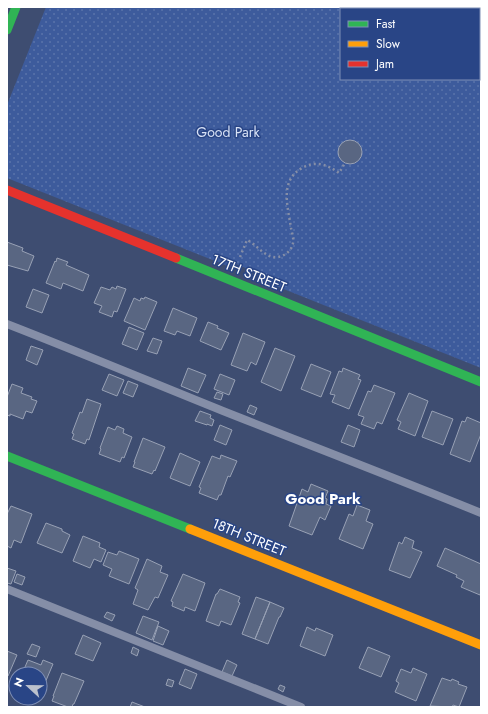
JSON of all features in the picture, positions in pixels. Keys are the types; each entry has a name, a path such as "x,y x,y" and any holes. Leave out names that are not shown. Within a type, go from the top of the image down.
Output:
{"street":[{"path":"7,30 16,7"},
{"name":"17TH STREET","path":"7,190 481,382"},
{"name":"18TH STREET","path":"7,456 481,645"}],"lane":[{"path":"7,324 481,513"},
{"path":"7,589 300,707"}],"path":[{"path":"240,257 247,240 256,245 267,255 272,257 283,256 293,243 286,196 286,188 293,175 305,166 314,164 329,166 339,173 345,163"}],"green space":[{"name":"Good Park","path":"46,7 481,7 481,368 266,282 264,276 236,264 230,267 7,178 7,105"}],"building":[{"path":"350,140 358,144 362,152 358,160 350,164 342,160 338,152 342,144"},
{"path":"7,242 23,248 22,251 34,256 28,271 7,265"},
{"path":"57,258 68,262 66,265 89,275 83,291 63,283 61,289 46,283"},
{"path":"117,286 126,289 117,312 114,311 112,317 99,312 102,306 94,303 101,287 110,290 112,287 116,289"},
{"path":"33,289 49,295 42,313 26,307"},
{"path":"145,297 157,302 145,330 124,321 134,298 140,301 141,298 144,299"},
{"path":"173,308 197,318 190,336 177,331 175,335 164,331"},
{"path":"208,322 229,333 221,350 200,341"},
{"path":"129,327 144,333 137,350 122,344"},
{"path":"243,333 265,342 256,365 251,362 247,371 231,365"},
{"path":"153,338 162,341 157,354 147,351"},
{"path":"31,346 43,350 37,365 26,360"},
{"path":"275,348 295,356 281,391 261,382"},
{"path":"311,364 331,372 321,397 301,389"},
{"path":"188,368 206,375 198,393 181,386"},
{"path":"343,368 360,375 358,379 361,380 349,409 332,402 335,395 330,394 339,371 342,372"},
{"path":"109,374 124,380 117,396 102,390"},
{"path":"220,374 235,380 229,395 214,389"},
{"path":"128,381 138,385 133,397 123,393"},
{"path":"12,384 23,388 21,393 32,397 31,399 37,401 32,413 26,411 23,419 10,414 10,416 7,415 7,397"},
{"path":"374,385 395,393 382,424 377,422 374,429 361,424 364,417 358,415 368,391 371,392"},
{"path":"217,392 223,394 221,400 214,398"},
{"path":"409,393 428,401 415,436 398,429 401,422 397,420"},
{"path":"87,399 101,404 89,440 87,439 85,444 72,439 74,434 72,433"},
{"path":"250,405 257,408 254,415 247,412"},
{"path":"200,411 211,415 210,418 214,420 212,426 195,421"},
{"path":"432,411 453,419 443,445 422,437"},
{"path":"467,417 481,423 481,434 470,462 450,454 462,421 465,422"},
{"path":"220,425 232,430 226,445 214,440"},
{"path":"348,425 360,430 354,447 341,442"},
{"path":"117,426 124,429 123,433 132,437 124,458 122,457 120,462 99,454 108,427 115,430"},
{"path":"143,438 165,447 155,471 154,470 152,474 133,467"},
{"path":"180,453 200,462 190,486 170,478"},
{"path":"221,455 237,461 230,477 228,476 221,495 219,495 217,500 199,493 201,488 199,487 212,456 220,459"},
{"path":"311,484 328,491 325,498 327,499 326,504 331,506 325,520 320,517 312,535 289,526 302,489 308,492"},
{"path":"357,505 370,510 366,521 373,524 363,549 339,539 349,514 353,516"},
{"path":"11,506 32,514 21,543 14,540 11,548 7,546 7,514"},
{"path":"46,523 62,529 62,531 70,535 62,553 37,543"},
{"path":"83,536 100,543 99,547 106,550 101,562 94,559 90,568 73,561"},
{"path":"405,537 414,541 412,548 422,552 410,578 389,570 399,542 402,544"},
{"path":"445,548 481,564 480,595 461,587 464,581 456,577 457,575 437,566"},
{"path":"119,551 139,559 129,584 109,576 112,569 103,565 108,552 117,555"},
{"path":"147,559 162,566 160,572 168,575 158,598 155,597 148,610 133,604 138,590 135,588"},
{"path":"7,568 16,571 11,584 7,583"},
{"path":"17,574 25,577 22,585 14,582"},
{"path":"183,574 205,583 195,611 185,607 184,611 172,606 173,602 171,601"},
{"path":"220,589 240,597 238,602 240,603 231,625 221,621 219,626 206,621 216,594"},
{"path":"256,597 270,602 255,639 242,634"},
{"path":"270,602 284,608 268,644 255,639"},
{"path":"107,612 115,615 112,621 104,617"},
{"path":"143,616 159,622 152,640 136,633"},
{"path":"158,626 169,631 163,645 153,641"},
{"path":"307,627 315,631 316,628 333,635 325,656 300,646"},
{"path":"83,635 101,643 93,661 75,654"},
{"path":"32,644 40,647 36,657 27,654"},
{"path":"133,647 139,650 137,656 131,653"},
{"path":"368,647 390,656 381,677 359,668"},
{"path":"7,651 17,655 12,666 8,666 7,676"},
{"path":"28,660 41,665 43,660 53,664 48,676 48,666 25,666"},
{"path":"227,660 237,665 232,676 222,672"},
{"path":"413,668 427,674 416,701 395,692 399,683 396,681 401,669 411,673"},
{"path":"185,669 197,674 191,689 179,684"},
{"path":"62,673 84,681 72,707 52,701"},
{"path":"442,678 451,681 452,679 459,682 458,684 467,687 459,707 453,705 452,707 430,706"},
{"path":"168,679 174,681 172,687 166,685"},
{"path":"280,685 285,687 283,692 278,689"},
{"path":"132,702 145,707 130,707"}],"traffic: fast":[{"path":"7,30 16,7"},
{"path":"176,258 481,382"},
{"path":"7,456 190,529"}],"traffic: slow":[{"path":"190,529 481,645"}],"traffic: jam":[{"path":"7,190 176,258"}],"district":[{"name":"Good Park","path":"323,499"}]}
